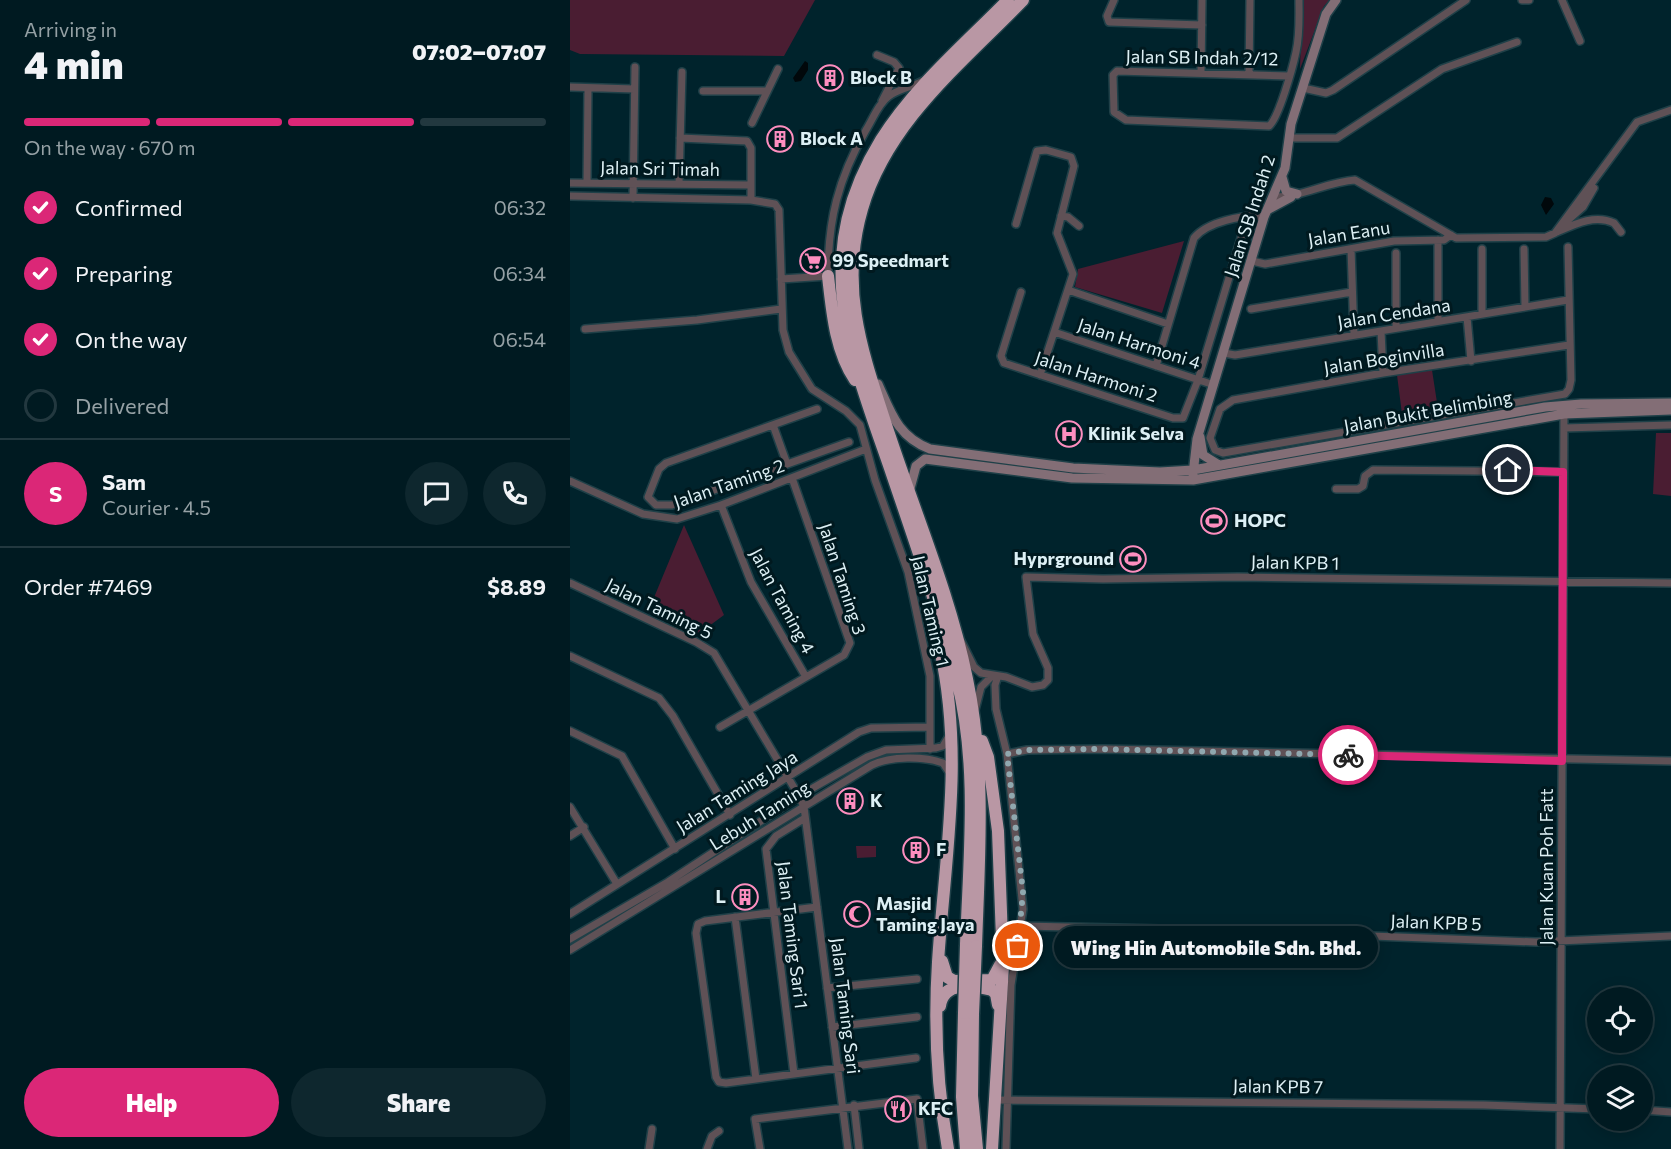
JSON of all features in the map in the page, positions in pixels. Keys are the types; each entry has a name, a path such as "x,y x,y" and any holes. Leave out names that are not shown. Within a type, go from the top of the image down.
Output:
{"highway":[{"path":"971,946 971,793 969,758 957,681 937,609 848,342 840,284 845,231 852,204 869,162 904,108 930,77 1008,0"},
{"path":"966,1149 962,1097 981,793 976,729 957,636 858,338 851,283 855,233 869,188 891,145 938,85 1023,0"},
{"path":"828,276 842,355 848,370 864,394"},
{"path":"937,609 938,639 947,680 952,725 953,799 940,945 937,1031 939,1090 948,1149"},
{"path":"976,729 988,757 998,831 1002,949 992,1149"},
{"path":"940,945 943,971 954,981 992,980 1000,967 1002,949"},
{"path":"937,1031 942,995 946,989 954,987 992,990 998,1000 999,1020"},
{"path":"968,1014 977,1149"}],"main road":[{"name":"Jalan SB Indah 2","path":"1193,475 1197,440 1203,418 1265,213 1288,160 1289,138 1326,14 1336,0"},
{"path":"1265,213 1294,196 1287,190 1282,177"},
{"path":"867,367 901,431 919,445 930,449 1073,468 1193,475"},
{"name":"Jalan Bukit Belimbing","path":"1193,475 1220,465 1564,409 1671,403"},
{"name":"Jalan Bukit Belimbing","path":"1193,475 1564,409 1671,410"},
{"path":"1200,429 1200,448 1203,455 1209,461 1220,465"},
{"path":"1160,472 1185,462 1197,440"},
{"path":"909,494 916,466 931,459 1072,478 1193,475"}],"street":[{"path":"1114,0 1107,20 1115,23 1202,25"},
{"path":"1201,74 1202,0"},
{"path":"1249,74 1250,0"},
{"path":"1289,76 1296,50 1299,0"},
{"path":"1303,88 1326,93 1333,90 1466,0"},
{"path":"1562,0 1580,41"},
{"path":"1289,138 1336,138 1442,69 1517,42"},
{"path":"781,279 828,276 828,244 837,195 846,166 899,68 896,64 877,55"},
{"path":"633,198 635,68"},
{"path":"752,123 778,69"},
{"path":"679,184 682,72"},
{"name":"Jalan SB Indah 2/12","path":"1115,72 1249,74 1289,76 1272,123 1264,127 1126,120 1113,112 1115,72"},
{"path":"881,104 894,92 930,77"},
{"path":"893,81 894,86 900,91"},
{"path":"570,87 634,89"},
{"path":"588,89 588,183"},
{"path":"703,91 767,91"},
{"path":"1555,233 1637,122 1671,110"},
{"path":"570,196 751,200 751,148 747,141 680,138"},
{"path":"1016,224 1037,151 1046,150 1071,157 1074,166 1057,233 1073,274 1040,375"},
{"path":"1272,196 1294,196 1342,181 1355,180 1451,235 1469,240 1546,237 1586,220 1597,219 1614,223 1621,232"},
{"name":"Jalan Sri Timah","path":"570,183 751,185"},
{"name":"Jalan Taming 1","path":"751,200 775,204 779,210 781,309 789,352 812,389 854,418 860,425 908,572 930,676 930,749"},
{"path":"1156,366 1194,238 1200,230 1248,215 1265,213"},
{"path":"1198,380 1248,215"},
{"path":"1061,216 1068,217 1079,226"},
{"name":"Jalan Eanu","path":"1252,261 1264,264 1394,242 1438,240 1451,235"},
{"path":"1438,240 1438,321"},
{"path":"1203,418 1215,422 1210,438 1215,450 1223,453 1557,396 1569,389 1568,247"},
{"path":"1351,249 1354,335"},
{"path":"1482,249 1482,314"},
{"path":"1524,249 1525,307"},
{"path":"1396,253 1396,328"},
{"path":"1068,290 1168,324"},
{"name":"Jalan Harmoni 2","path":"1021,292 1001,360 1173,418 1183,418 1198,380"},
{"path":"1251,309 1352,292"},
{"name":"Jalan Cendana","path":"1224,353 1234,355 1568,300"},
{"path":"585,329 697,320 781,309"},
{"path":"1467,317 1471,361"},
{"path":"1381,331 1383,373"},
{"name":"Jalan Harmoni 4","path":"1054,332 1214,385"},
{"name":"Jalan Boginvilla","path":"1215,422 1224,404 1233,400 1383,373 1569,345"},
{"path":"817,409 666,463 661,466 648,497 651,502 665,507 849,442"},
{"name":"Jalan Kuan Poh Fatt","path":"1560,1149 1564,409"},
{"path":"773,425 787,464"},
{"path":"1564,428 1671,425"},
{"name":"Jalan Taming 2","path":"570,481 655,518 677,519 721,505 866,449"},
{"path":"1336,489 1358,489 1363,486 1365,476 1373,470 1563,472"},
{"path":"753,477 758,491"},
{"name":"Jalan Taming 3","path":"720,727 844,655 850,643 792,478"},
{"name":"Jalan Taming 4","path":"721,505 752,582 806,677"},
{"name":"Jalan KPB 1","path":"995,676 1032,687 1043,685 1048,680 1048,668 1032,634 1026,577 1103,579 1238,577 1671,583"},
{"name":"Jalan Taming 5","path":"570,584 714,653 799,796"},
{"path":"957,636 967,648 977,671 995,676"},
{"path":"570,656 659,698 673,716 730,815"},
{"path":"930,676 947,680"},
{"path":"974,715 981,687 995,676"},
{"path":"995,676 995,702 1007,754 1021,868 1022,926 1011,986 1006,1149"},
{"path":"930,749 943,746 948,739 952,725"},
{"name":"Jalan Taming Jaya","path":"570,914 859,732 871,728 930,727"},
{"path":"570,731 622,756 675,849"},
{"name":"Lebuh Taming","path":"570,939 668,882 799,796 876,752 930,749"},
{"path":"1007,754 1027,750 1094,749 1562,761 1671,761"},
{"name":"Lebuh Taming","path":"570,950 872,765 887,760 929,760 943,763 949,770 953,799"},
{"name":"Jalan Taming Sari","path":"799,796 804,807 848,1149"},
{"path":"570,807 617,884"},
{"name":"Jalan Taming Sari 1","path":"794,1074 766,849 776,836 805,818"},
{"path":"570,836 584,827"},
{"path":"817,907 698,924 696,933 716,1077 720,1082 756,1079 916,1059"},
{"path":"735,917 756,1079"},
{"name":"Jalan KPB 5","path":"1022,926 1562,942 1671,936"},
{"path":"827,988 917,978"},
{"path":"832,1027 917,1017"},
{"path":"760,1149 755,1119 843,1106 917,1099 923,1149"},
{"name":"Jalan KPB 7","path":"995,1100 1173,1100 1587,1108"},
{"path":"854,1105 859,1149"},
{"path":"1653,1111 1671,1112"},
{"path":"649,1149 652,1129"},
{"path":"707,1149 712,1136 719,1131"}],"shaded area":[{"path":"570,0 815,0 784,56 580,54 570,50"},
{"path":"1302,0 1330,0 1324,6 1300,69"},
{"path":"805,61 808,63 808,70 801,81 795,82 793,78"},
{"path":"1545,197 1551,198 1554,204 1546,215 1541,205"},
{"path":"1184,241 1162,313 1075,287 1078,269"},
{"path":"1432,370 1438,409 1402,414 1397,375"},
{"path":"1656,433 1671,433 1671,496 1653,494"},
{"path":"684,525 724,615 697,635 648,612"},
{"path":"856,846 876,846 876,857 857,858"}],"way so far":[{"path":"1018,946 1022,926 1023,892 1007,754 1027,750 1094,749 1348,755"}],"place":[{"name":"Block B","path":"830,78"},
{"name":"Block A","path":"780,139"},
{"name":"99 Speedmart","path":"813,261"},
{"name":"Klinik Selva","path":"1069,434"},
{"name":"HOPC","path":"1214,521"},
{"name":"Hyprground","path":"1133,559"},
{"name":"K","path":"850,801"},
{"name":"F","path":"916,850"},
{"name":"L","path":"745,897"},
{"name":"Masjid Taming Jaya","path":"857,914"},
{"name":"Wing Hin Automobile Sdn. Bhd.","path":"1018,946"},
{"name":"KFC","path":"898,1109"}],"route":[{"path":"1348,755 1562,761 1563,472 1508,470"}]}
